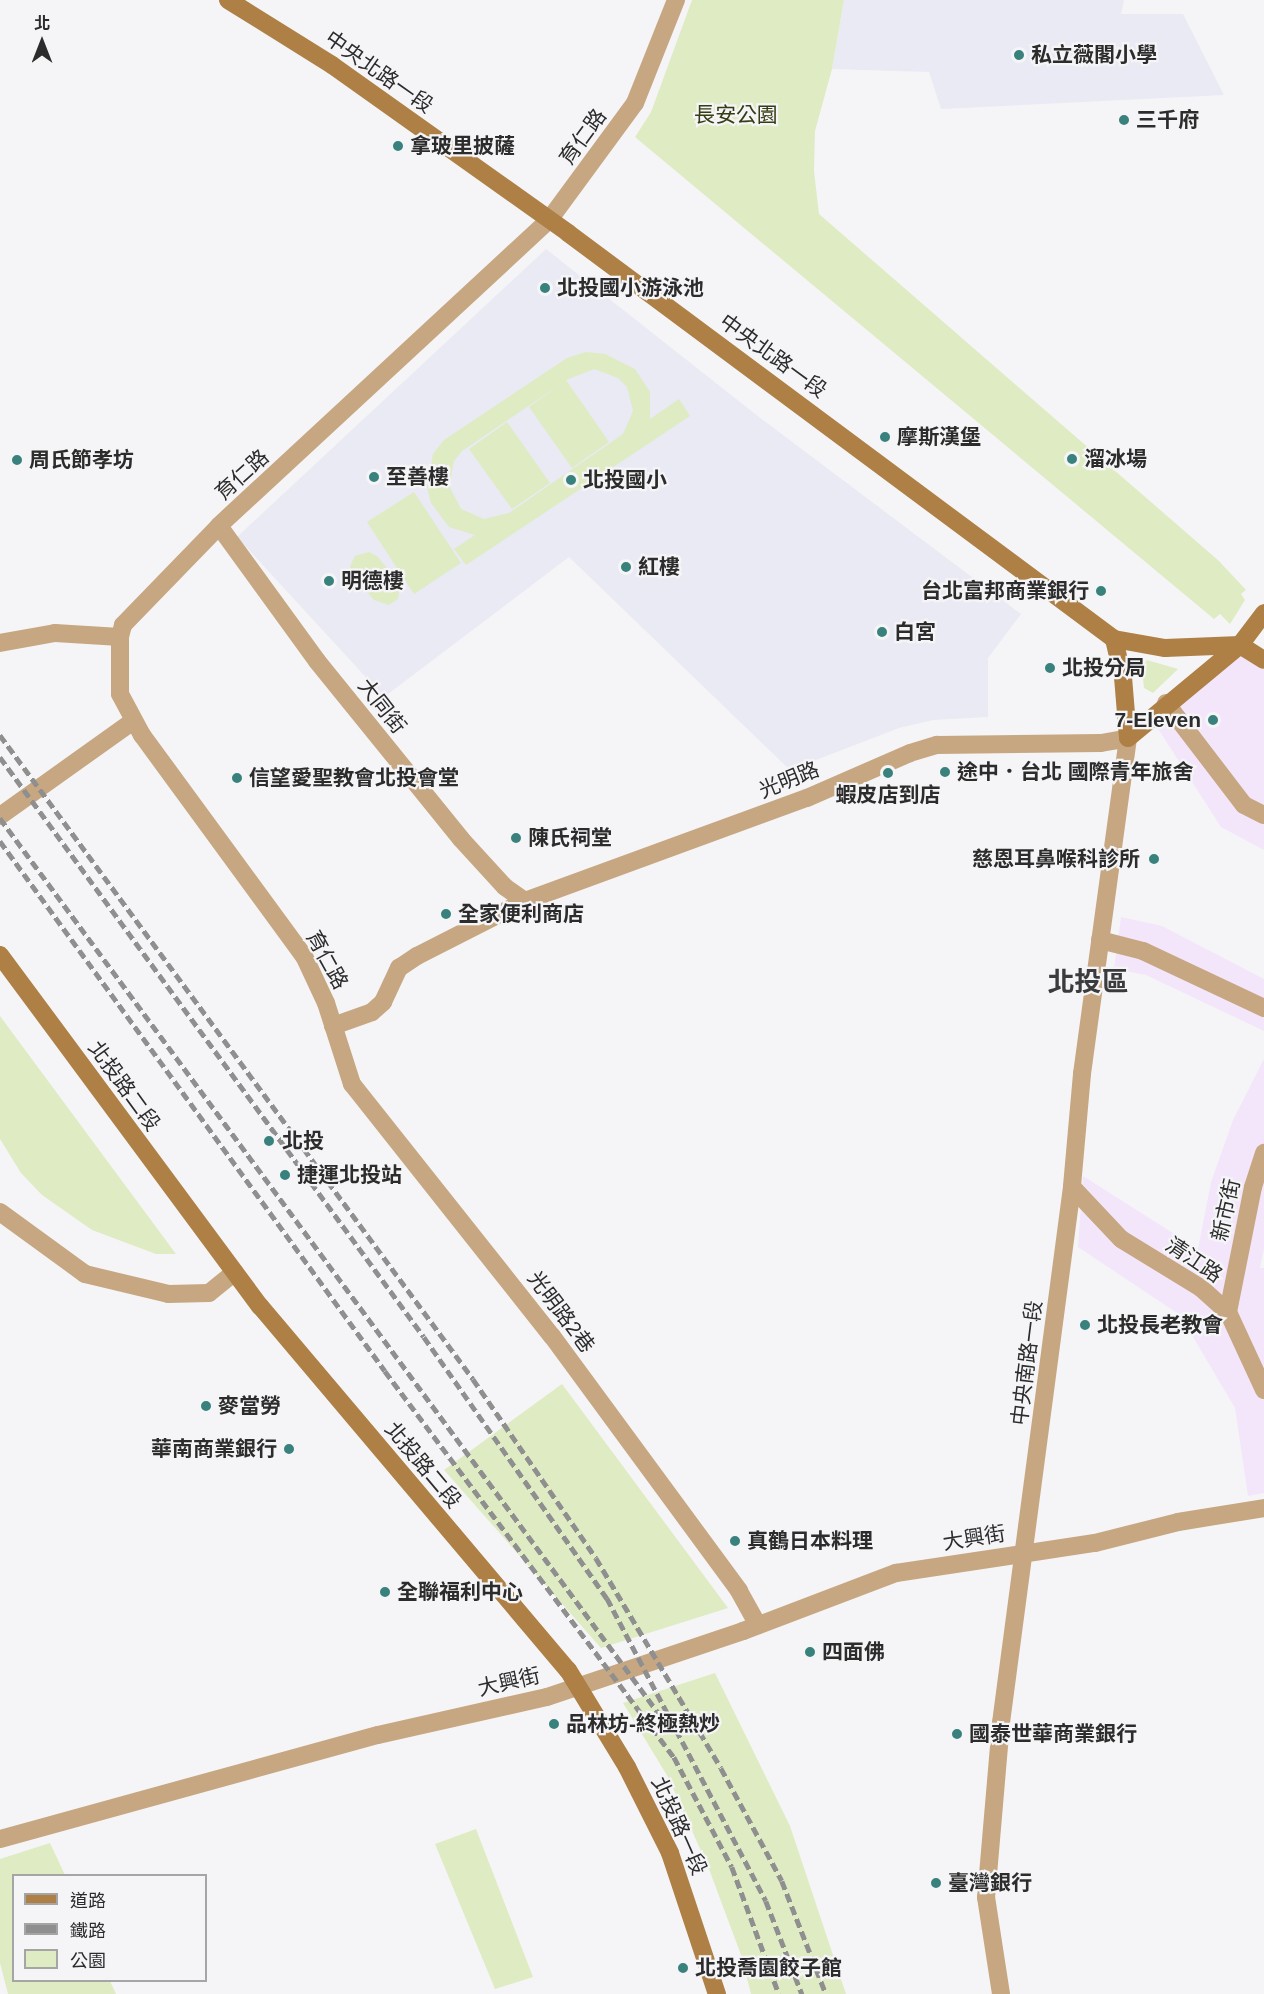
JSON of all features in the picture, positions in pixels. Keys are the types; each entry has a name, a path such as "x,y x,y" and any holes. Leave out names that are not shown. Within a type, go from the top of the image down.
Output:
{"street":[{"name":"中央北路一段","path":"228,0 332,65 549,219 1114,639"},
{"name":"育仁路","path":"333,1026 304,956 132,721 120,694 120,637 123,625 143,600 219,526 549,219 635,103 676,0"},
{"name":"大同街","path":"219,526 317,661 461,839 505,886 525,901"},
{"path":"1128,738 1166,703 1240,645 1264,613"},
{"path":"0,643 56,633 120,637"},
{"path":"1128,738 1123,677 1114,639 1165,648 1240,645 1264,660"},
{"path":"1166,703 1244,804 1264,815"},
{"path":"0,816 132,721"},
{"name":"光明路","path":"333,1026 372,1012 383,1002 399,968 417,956 525,901 807,798 919,750 937,745 1101,743 1128,738"},
{"name":"中央南路一段","path":"1001,1994 986,1897 1001,1723 1072,1187 1082,1074 1128,738"},
{"path":"1100,940 1143,951 1264,1008"},
{"name":"北投路二段","path":"0,955 235,1272 579,1686"},
{"name":"光明路2巷","path":"333,1026 352,1084 552,1336 740,1591 758,1625"},
{"name":"新市街","path":"1228,1312 1252,1187 1264,1153"},
{"name":"清江路","path":"1072,1187 1121,1239 1201,1288 1228,1312 1264,1390"},
{"path":"0,1212 86,1274 168,1294 209,1293 235,1272"},
{"name":"大興街","path":"0,1839 378,1735 547,1697 758,1625 896,1573 1095,1543 1178,1522 1264,1508"},
{"name":"北投路一段","path":"579,1686 627,1767 670,1853 717,1994"}],"shaded area":[{"name":"私立薇閣小學","path":"844,0 1124,0 1121,14 1183,14 1224,95 941,109 929,72 832,69"},
{"name":"北投國小","path":"546,249 759,417 1021,614 988,658 988,717 933,720 899,728 790,770 569,557 384,697 237,537"},
{"path":"1239,653 1264,669 1264,850 1221,827 1155,724"},
{"path":"1121,917 1162,926 1264,979 1264,1031 1146,975 1114,969"},
{"path":"1264,1059 1264,1248 1260,1268 1264,1268 1264,1493 1248,1496 1235,1408 1180,1315 1078,1247 1083,1176 1198,1249 1211,1182 1233,1120"}],"green space":[{"name":"長安公園","path":"692,0 844,0 832,69 815,131 814,171 819,214 1219,561 1246,590 1241,594 1245,600 1230,624 1220,614 1214,619 635,137 651,112"},
{"path":"586,352 605,354 635,369 650,392 650,419 679,399 690,416 466,565 454,549 475,535 449,527 431,503 427,487 433,454 444,440 567,358","holes":["594,369 618,378 627,387 633,411 623,434 509,513 484,519 461,509 449,486 454,461 462,451 561,384 529,407 572,468 609,442 566,380"]},
{"path":"507,422 550,483 512,509 469,449"},
{"path":"414,492 461,563 414,594 367,522"},
{"path":"369,552 378,557 400,584 398,599 389,605 374,600 352,575 350,566 355,556"},
{"path":"1147,660 1178,669 1153,693 1144,688 1142,667"},
{"path":"0,1016 176,1254 156,1254 92,1230 42,1195 21,1173 0,1139"},
{"path":"562,1384 728,1608 601,1648 444,1470"},
{"path":"715,1673 790,1826 846,1994 751,1994 741,1955 709,1869 668,1777 623,1703"},
{"path":"476,1829 533,1977 495,1989 435,1844"},
{"path":"50,1843 65,1874 12,1874 12,1982 110,1982 116,1994 8,1994 0,1963 0,1859"}],"railway":[{"path":"0,735 473,1379 596,1558 721,1768 782,1881 826,1994"},
{"path":"0,757 424,1337 607,1598 766,1901 802,1994"},
{"path":"0,818 671,1730"},
{"path":"0,841 385,1371 674,1757 732,1867 779,1994"}],"place":[{"name":"私立薇閣小學","path":"1019,55"},
{"name":"三千府","path":"1124,120"},
{"name":"拿玻里披薩","path":"398,146"},
{"name":"北投國小游泳池","path":"545,288"},
{"name":"摩斯漢堡","path":"885,437"},
{"name":"溜冰場","path":"1072,459"},
{"name":"周氏節孝坊","path":"17,460"},
{"name":"至善樓","path":"374,477"},
{"name":"北投國小","path":"571,480"},
{"name":"紅樓","path":"626,567"},
{"name":"明德樓","path":"329,581"},
{"name":"台北富邦商業銀行","path":"1101,591"},
{"name":"白宮","path":"882,632"},
{"name":"北投分局","path":"1050,668"},
{"name":"7-Eleven","path":"1213,720"},
{"name":"途中．台北 國際青年旅舍","path":"945,772"},
{"name":"蝦皮店到店","path":"888,773"},
{"name":"信望愛聖教會北投會堂","path":"237,778"},
{"name":"陳氏祠堂","path":"516,838"},
{"name":"慈恩耳鼻喉科診所","path":"1154,859"},
{"name":"全家便利商店","path":"446,914"},
{"name":"北投","path":"269,1141"},
{"name":"捷運北投站","path":"285,1175"},
{"name":"北投長老教會","path":"1085,1325"},
{"name":"麥當勞","path":"206,1406"},
{"name":"華南商業銀行","path":"289,1449"},
{"name":"真鶴日本料理","path":"735,1541"},
{"name":"全聯福利中心","path":"385,1592"},
{"name":"四面佛","path":"810,1652"},
{"name":"品林坊-終極熱炒","path":"554,1724"},
{"name":"國泰世華商業銀行","path":"957,1734"},
{"name":"臺灣銀行","path":"936,1883"},
{"name":"北投喬園餃子館","path":"683,1968"}],"district":[{"name":"北投區","path":"1088,983"}]}
